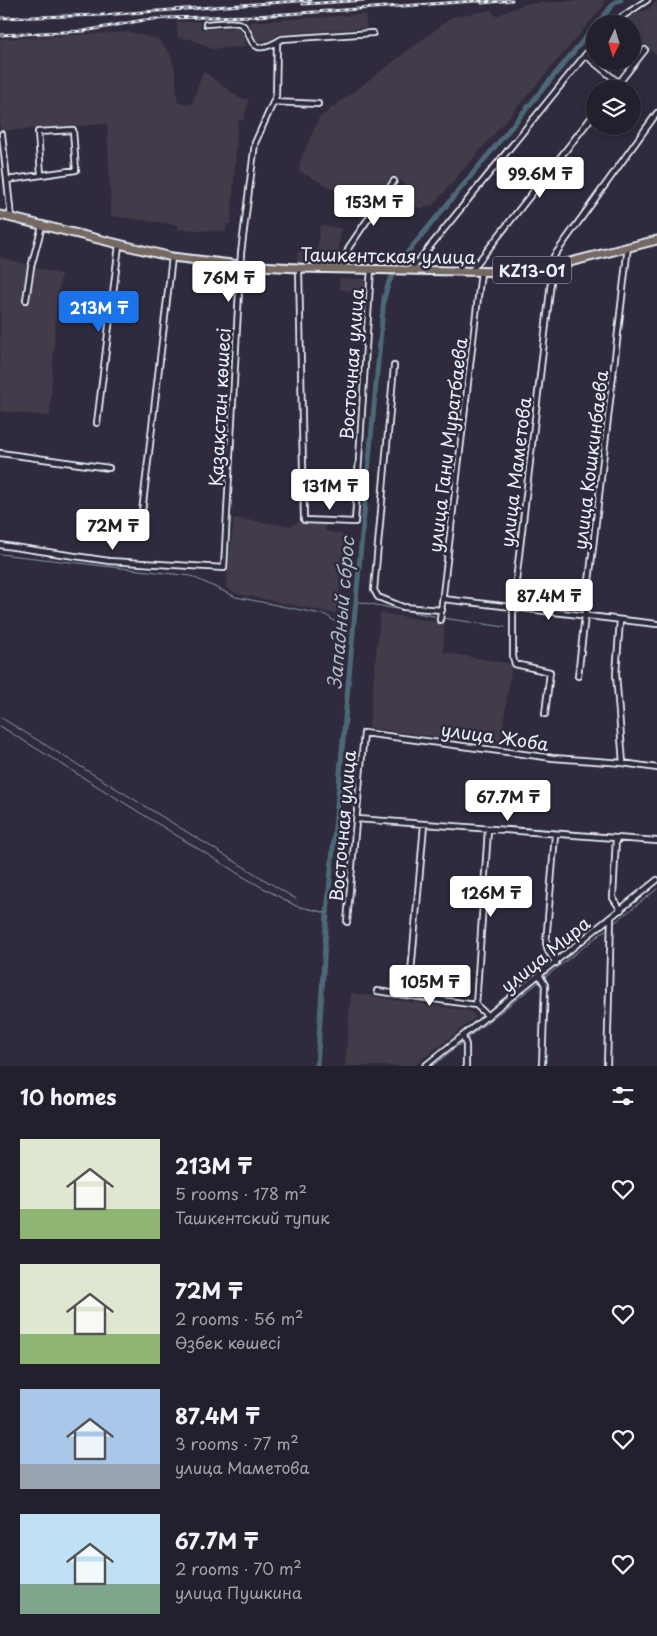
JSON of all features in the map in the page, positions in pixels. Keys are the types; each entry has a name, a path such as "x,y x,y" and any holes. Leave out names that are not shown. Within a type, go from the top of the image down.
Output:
{"main road":[{"name":"Ташкентская улица","path":"0,215 172,257 240,265 299,268 508,272 554,266 657,240"}],"street":[{"path":"624,15 647,0"},
{"path":"206,24 240,23 246,28 251,43 256,46 277,43 282,39 373,33"},
{"name":"Қазақстан көшесі","path":"0,545 109,561 224,568 240,265 255,143 274,102 278,86 277,43"},
{"path":"621,80 645,50"},
{"path":"407,270 585,55 615,80"},
{"path":"274,102 318,104"},
{"name":"улица Маметова","path":"545,714 550,672 515,664 513,657 515,635 513,607 554,256 657,113"},
{"path":"470,272 586,124"},
{"path":"7,180 76,170 73,130 38,132 41,175"},
{"path":"2,134 11,217"},
{"path":"342,268 349,246 394,181"},
{"path":"26,300 31,267 42,226"},
{"path":"97,424 120,245"},
{"name":"улица Кошкинбаева","path":"578,676 628,246"},
{"path":"142,512 172,257"},
{"name":"Восточная улица","path":"299,268 304,520 355,522 371,268"},
{"name":"улица Гани Муратбаева","path":"440,620 481,272"},
{"path":"394,366 374,590 378,597 403,607 442,610"},
{"path":"0,453 108,468"},
{"path":"443,598 657,624"},
{"path":"620,620 616,674 623,763"},
{"name":"Восточная улица","path":"347,922 364,733"},
{"name":"улица Жоба","path":"364,733 553,758 623,763 657,768"},
{"path":"356,818 424,825 657,842"},
{"path":"409,994 424,825"},
{"path":"476,1004 488,830"},
{"path":"555,835 546,943 548,951 556,963"},
{"path":"616,838 613,898 621,910"},
{"name":"улица Мира","path":"425,1066 540,976 657,880"},
{"path":"607,1066 611,918"},
{"path":"540,976 545,985 542,1066"},
{"path":"377,990 476,1004 488,1016"},
{"path":"462,1037 466,1045 466,1066"}],"shaded area":[{"path":"604,0 604,6 596,15 586,15 586,27 433,205 420,209 404,198 405,184 393,175 367,207 299,171 300,161 319,118 452,17 491,10 496,16 524,4"},
{"path":"657,0 657,55 641,44 641,15 629,15 649,9"},
{"path":"366,14 366,28 279,34 271,40 259,41 254,39 249,22"},
{"path":"176,22 200,22 200,29 238,28 243,33 245,47 212,49 191,39 178,38"},
{"path":"130,32 157,39 170,53 175,69 178,103 192,104 203,71 241,99 249,99 244,120 238,121 231,224 227,224 226,232 178,229 178,225 111,216 107,124 0,131 0,39"},
{"path":"320,225 341,228 337,265 297,263 298,251 317,253"},
{"path":"0,257 29,265 23,303 29,304 35,268 61,274 56,310 50,416 0,411"},
{"path":"339,278 368,279 368,292 340,290"},
{"path":"234,518 291,526 299,522 326,525 325,531 345,535 337,614 238,594 226,588"},
{"path":"380,613 445,623 443,652 512,664 500,745 369,728"},
{"path":"351,993 470,1011 476,1017 414,1066 345,1066"}],"waterway":[{"name":"Западный сброс","path":"604,15 615,2 621,0"},
{"name":"Западный сброс","path":"317,1066 327,913 384,298 389,282 402,259 586,37"},
{"path":"0,554 191,576 236,597 326,615 352,634"},
{"path":"355,601 438,617"},
{"path":"442,618 505,627"},
{"path":"0,717 296,899"},
{"path":"0,726 247,879 296,906 327,913"},
{"path":"613,924 657,889"},
{"path":"466,1039 608,928"},
{"path":"432,1066 463,1042"}],"railway":[{"path":"0,18 102,15 311,0"},
{"path":"303,4 366,0"},
{"path":"163,18 256,16 489,0"},
{"path":"482,3 512,0"},
{"path":"0,35 84,31 144,20 169,18"}]}
